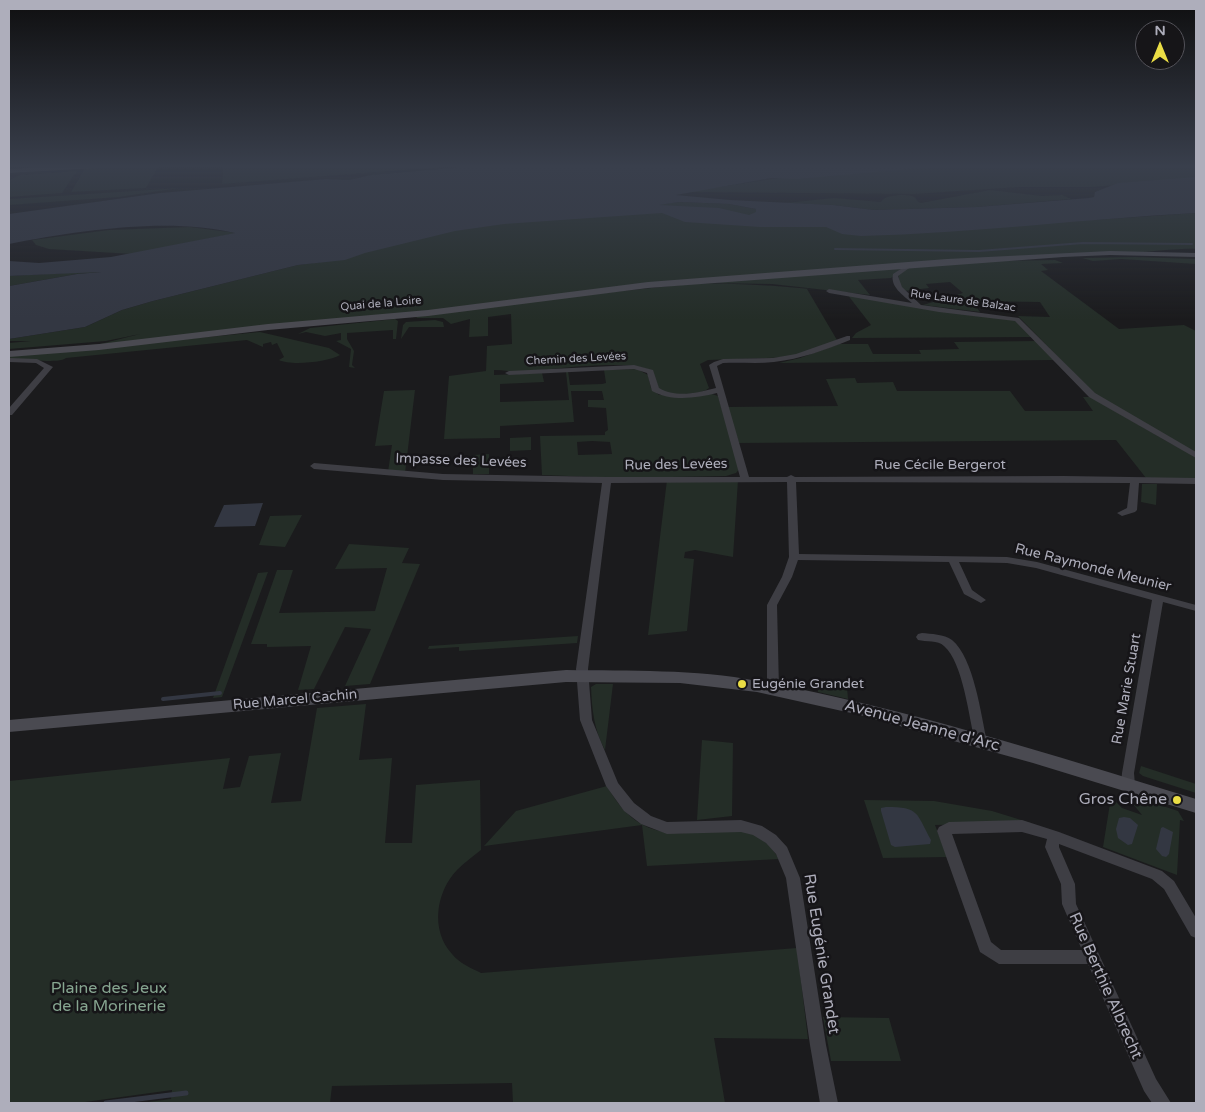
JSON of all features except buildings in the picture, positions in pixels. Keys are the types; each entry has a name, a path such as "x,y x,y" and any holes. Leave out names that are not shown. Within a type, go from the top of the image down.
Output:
{"main road":[{"name":"Quai de la Loire","path":"9,354 331,325 648,285 910,264 1115,256 1196,257"},
{"name":"Avenue Jeanne d'Arc","path":"582,675 680,677 773,690 860,709 981,742 1196,806"},
{"name":"Rue Marcel Cachin","path":"9,726 582,675"}],"street":[{"path":"910,264 895,275 895,280 899,287 918,306"},
{"name":"Rue Laure de Balzac","path":"829,291 918,306 1017,319 1092,395 1196,455"},
{"name":"Rue des Levées","path":"582,675 607,480 745,478 738,446 718,390 713,366 715,363 795,358 815,353 847,338"},
{"path":"9,360 37,361 49,367 9,413"},
{"name":"Chemin des Levées","path":"509,373 634,368 650,372 656,390 663,394 718,390"},
{"name":"Impasse des Levées","path":"314,466 443,477 607,480"},
{"name":"Rue Cécile Bergerot","path":"745,478 1196,481"},
{"path":"773,690 772,605 794,557 791,478"},
{"path":"1122,512 1132,510 1135,480"},
{"name":"Rue Raymonde Meunier","path":"794,557 991,558 1023,562 1196,608"},
{"path":"952,558 968,592 982,600"},
{"name":"Rue Marie Stuart","path":"1128,785 1128,773 1158,598"},
{"path":"922,637 946,642 952,648 966,683 981,742"},
{"name":"Rue Eugénie Grandet","path":"582,675 586,720 613,786 629,807 646,820 667,828 741,826 757,830 771,839 782,851 793,878 818,1045 829,1103"},
{"path":"1091,957 999,957 991,954 986,947 944,831 949,828 1022,826 1054,836 1157,875 1169,885 1196,931"},
{"name":"Rue Berthie Albrecht","path":"1054,836 1052,846 1068,884 1069,904 1091,957 1150,1085 1162,1103"}],"green space":[{"path":"548,217 962,217 1093,220 1139,217 1196,217 1196,249 788,274 58,349 9,353 100,344 140,334 106,341 9,349 9,343 31,341 9,341 9,339 85,327 122,310 153,301 298,265 328,261 476,225"},
{"path":"190,227 237,233 132,254 49,249 36,245 32,240 109,230"},
{"path":"1082,258 1196,259 1196,264 1121,259 1093,261"},
{"path":"1055,260 1063,263 1041,264 1048,270 1041,271 1119,329 1184,325 1196,331 1196,454 1098,398 1018,316 1050,317 1040,302 972,301 980,312 923,305 963,293 950,282 926,284 929,288 904,291 900,286 898,273 906,267 994,261"},
{"path":"902,268 891,278 858,280 870,295 772,284 706,283"},
{"path":"102,272 77,274 9,286 9,276"},
{"path":"695,283 742,284 803,288 818,290 807,289 837,340 813,352 796,357 708,360 700,364 709,388 693,394 709,393 718,396 740,468 736,473 726,476 620,478 542,475 540,436 605,435 605,432 608,430 606,408 588,407 588,400 604,400 602,391 571,391 574,422 500,426 500,438 444,439 449,376 486,371 487,346 512,344 511,314 488,317 488,336 469,337 470,319 451,324 443,318 417,318 415,316 598,292","holes":["608,365 641,367 652,371 660,392 674,394 659,395 651,388 648,375 637,369 604,370 606,383 570,385 568,371 566,372 569,400 500,402 500,384 544,382 542,373 494,375 494,370 522,372","577,442 610,442 612,454 578,455"]},
{"path":"847,294 1014,319 1032,337 852,338 856,333 871,325"},
{"path":"395,319 398,321 396,339 393,339 393,330 347,333 347,339 354,351 352,365 355,368 349,367 351,349 336,341 341,340 341,333 325,336 306,332 298,334 310,328"},
{"path":"435,320 443,322 444,327 409,327 401,339 403,325 406,322"},
{"path":"260,332 329,348 340,355 327,360 285,362 279,360 284,357 277,343 272,345 271,342 263,344 263,347 247,340 66,358 56,361 9,360 9,356"},
{"path":"1036,341 1054,360 779,363 800,358 839,344 868,344 873,354 921,354 919,350 959,349 954,342"},
{"path":"855,378 857,383 893,382 897,391 1010,391 1025,411 1093,411 1083,397 1091,397 1168,442 1196,456 1196,478 1146,478 1116,440 739,443 727,407 838,406 826,379"},
{"path":"415,390 405,473 388,472 392,445 375,446 384,391"},
{"path":"531,437 531,450 510,451 510,438"},
{"path":"489,454 489,474 473,474 473,455"},
{"path":"667,480 738,480 733,557 695,550 685,552 684,558 694,559 687,631 648,635"},
{"path":"1142,484 1157,484 1156,505 1141,502"},
{"path":"302,515 285,547 259,545 270,516"},
{"path":"349,544 409,548 402,563 420,564 370,684 345,686 371,629 345,627 314,689 298,690 311,646 267,647 267,644 251,644 277,570 293,570 279,613 375,611 387,568 335,569"},
{"path":"268,572 222,697 213,698 258,573"},
{"path":"578,636 577,643 459,651 459,647 428,649 429,646"},
{"path":"596,684 613,684 605,750 598,735 593,712 591,687"},
{"path":"818,684 847,687 848,699 818,692"},
{"name":"Plaine des Jeux de la Morinerie","path":"366,704 359,760 392,758 385,843 412,843 416,785 480,780 481,850 460,867 450,879 444,889 438,911 438,923 445,944 458,960 481,973 797,948 808,1039 714,1038 725,1103 513,1103 512,1083 332,1086 330,1103 141,1103 171,1099 172,1090 78,1103 9,1103 9,781 230,758 223,789 240,787 249,756 281,753 271,803 301,801 317,708"},
{"path":"702,740 733,743 732,816 697,820"},
{"path":"1141,766 1196,784 1196,793 1143,776 1139,773"},
{"path":"607,786 626,813 649,828 675,833 690,833 738,827 764,840 779,859 647,866 642,825 484,846 516,811"},
{"path":"1111,797 1122,808 1142,815 1133,804 1139,798 1178,811 1184,821 1180,820 1177,875 1103,847"},
{"path":"864,800 934,801 992,811 1031,823 935,825 947,857 883,858"},
{"path":"823,1017 889,1018 901,1061 831,1061"}],"shaded area":[{"path":"9,217 606,217 504,224 455,231 365,253 345,260 298,265 153,301 122,310 85,327 9,339 9,286 77,274 101,272 9,276 9,261 39,263 111,257 235,233 209,228 152,226 92,231 9,244"},
{"path":"672,217 1141,217 945,232 861,236 842,234 826,227 760,227 685,222"},
{"path":"263,503 255,526 214,527 224,505"},
{"path":"881,808 905,808 916,813 931,840 930,844 895,847 891,845 881,811"},
{"path":"1119,818 1130,818 1138,825 1132,844 1128,845 1118,838 1116,829"},
{"path":"1163,827 1173,832 1169,854 1166,857 1162,856 1156,849 1161,828"}],"waterway":[{"path":"835,249 979,251 1083,243 1192,244"},
{"path":"163,699 220,693"},
{"path":"106,1103 186,1093"}],"place":[{"name":"Eugénie Grandet","path":"742,684"},
{"name":"Gros Chêne","path":"1177,800"}]}
